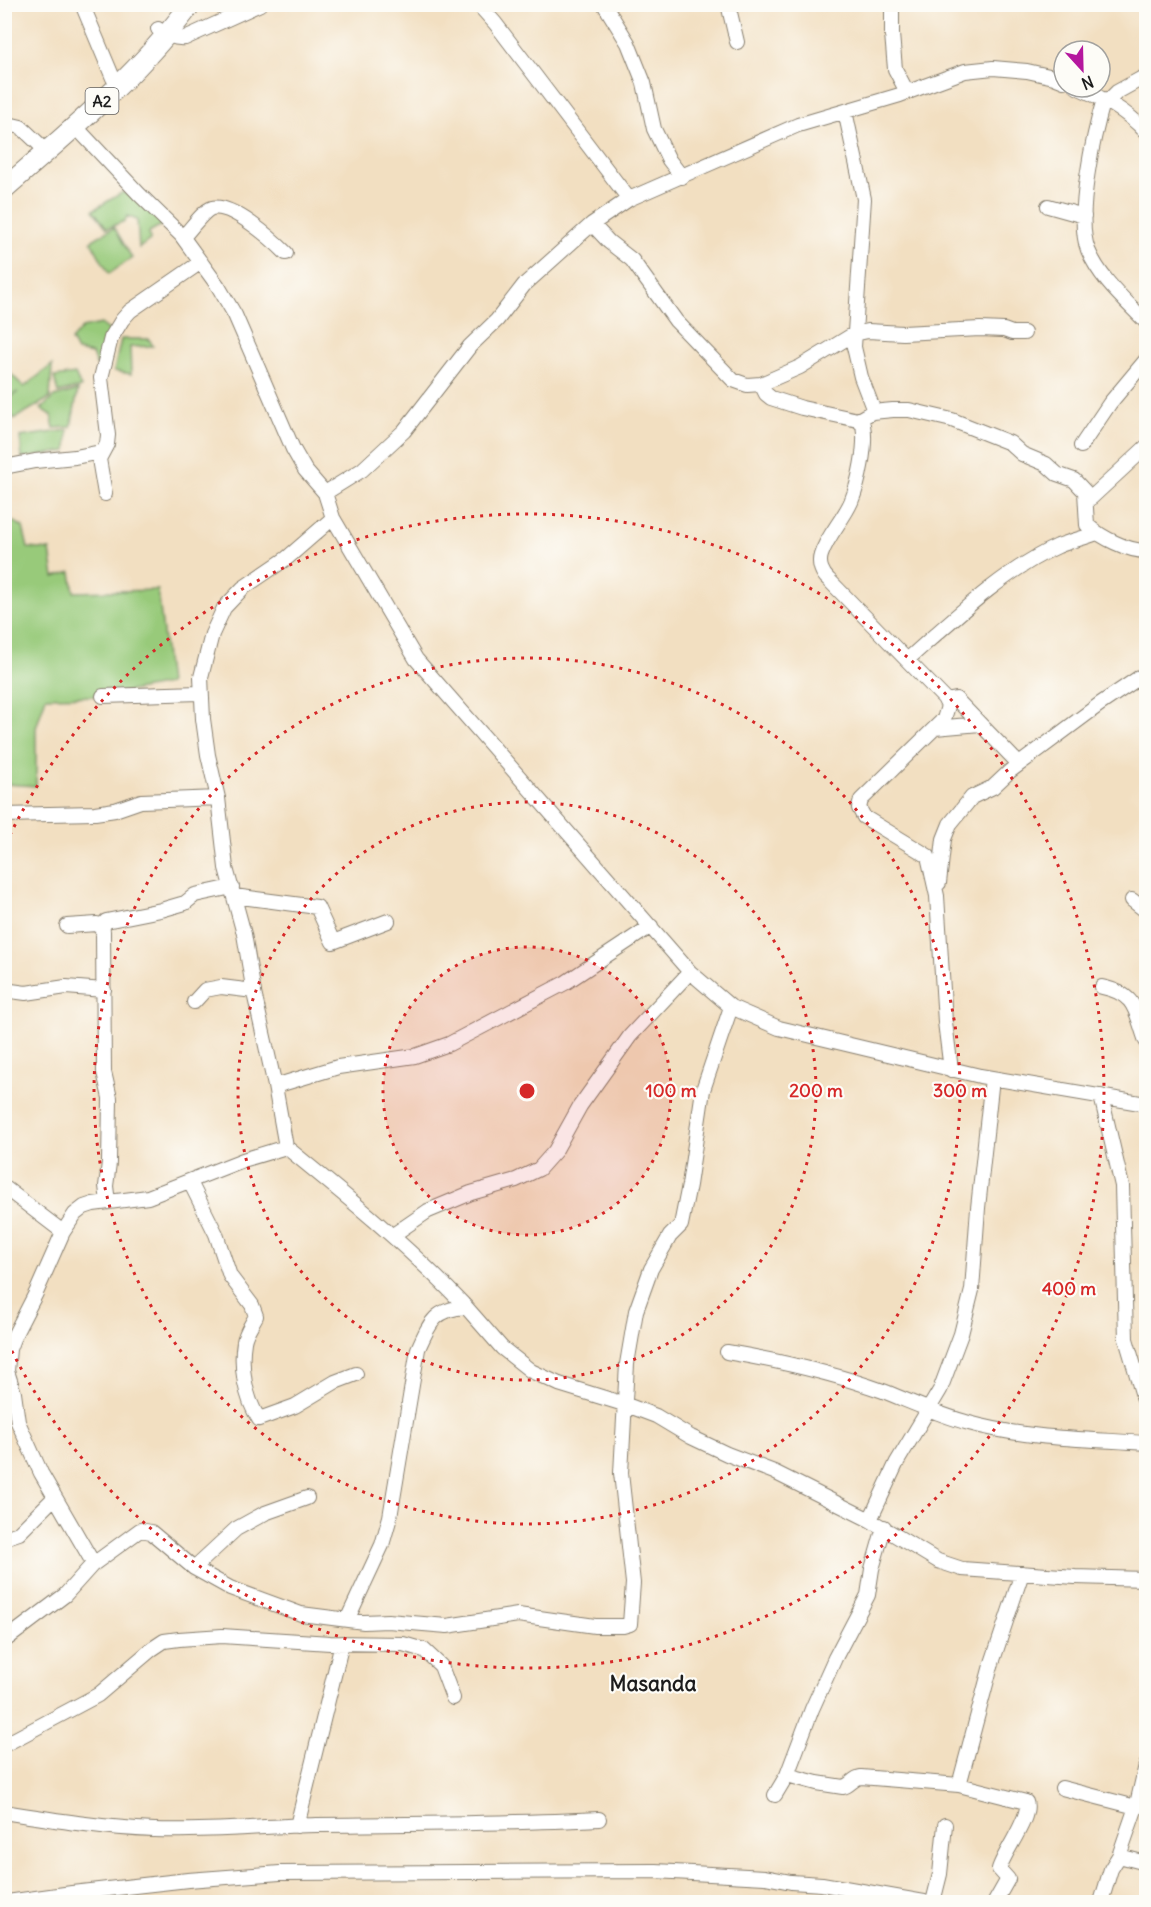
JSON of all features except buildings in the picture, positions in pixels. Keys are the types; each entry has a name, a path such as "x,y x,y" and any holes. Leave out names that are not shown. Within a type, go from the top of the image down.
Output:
{"highway":[{"name":"A2","path":"4,189 141,65 163,33 177,4"},
{"name":"A2","path":"4,174 163,33 191,4"}],"street":[{"path":"82,4 113,78"},
{"path":"163,33 178,39 185,38 260,4"},
{"path":"478,4 495,23 628,199"},
{"path":"604,4 628,43 644,83 654,129 669,160 682,177"},
{"path":"728,4 737,42"},
{"path":"892,4 895,69 907,92"},
{"path":"325,493 362,470 404,431 470,346 496,320 524,285 592,224 628,199 798,125 907,92 946,77 981,69 1027,71 1052,76"},
{"path":"1146,76 1106,100 1093,137 1084,216 1088,249 1106,281 1146,322"},
{"path":"1106,100 1134,118 1146,132"},
{"path":"844,111 864,199 854,347 861,377 874,411"},
{"path":"4,123 21,127 39,144"},
{"path":"75,126 183,237 235,315 293,449 305,470 325,493 333,518 416,659 690,972 731,1007 779,1028 951,1070 1146,1104"},
{"path":"1048,206 1084,216"},
{"path":"183,237 208,210 216,207 262,230 286,253"},
{"path":"592,224 609,242 632,260 676,321 733,380 747,385 761,384 800,367 854,334 868,331 903,333 980,329 1024,333"},
{"path":"105,494 99,459 107,444 108,435 101,378 111,338 130,311 201,262"},
{"path":"1081,446 1110,403 1146,360"},
{"path":"761,384 771,398 802,408 858,420 863,424 865,433 858,480 851,502 820,556 821,568 824,575 946,701 947,711 944,719 861,800 859,808 864,818 928,856 937,896 945,1022 951,1070"},
{"path":"858,420 874,411 909,410 952,420 1010,443 1022,454 1046,464 1057,474 1074,480 1091,498 1146,447"},
{"path":"4,467 35,460 75,457 101,452"},
{"path":"1085,492 1087,525 1097,533 1130,548 1146,551"},
{"path":"333,518 287,558 243,588 224,608 208,646 201,677 200,693 208,755 218,798 222,846 244,934 286,1147 424,1263 502,1347 531,1371 559,1384 656,1416 691,1437 774,1472 884,1527 953,1568 1076,1577 1146,1579"},
{"path":"907,660 1011,574 1058,546 1097,533"},
{"path":"937,896 944,838 950,824 972,797 993,787 1019,764 1146,673"},
{"path":"103,696 200,693"},
{"path":"946,701 956,699 1019,764"},
{"path":"935,728 980,724"},
{"path":"4,815 95,813 115,810 141,801 218,798"},
{"path":"108,1202 106,1186 109,1163 110,1109 109,1088 104,1072 102,928 105,921 161,910 185,903 195,896 233,891 317,907 333,942 388,921"},
{"path":"1132,900 1146,911"},
{"path":"67,926 97,924 102,928"},
{"path":"275,1086 338,1067 415,1056 449,1044 565,982 651,926"},
{"path":"393,1235 428,1211 471,1193 516,1180 539,1169 555,1151 580,1106 630,1036 690,972"},
{"path":"4,990 26,993 66,987 104,990"},
{"path":"194,1002 205,990 221,987 254,991"},
{"path":"1102,987 1127,996 1133,1004 1146,1041"},
{"path":"4,1641 64,1595 92,1565 140,1530 151,1532 194,1568 230,1588 301,1614 348,1618 364,1622 388,1621 447,1626 518,1615 595,1626 630,1624 633,1583 621,1473 627,1364 636,1311 651,1269 670,1236 681,1226 703,1090 731,1007"},
{"path":"870,1520 892,1470 940,1390 961,1334 972,1290 992,1078"},
{"path":"1101,1096 1122,1186 1126,1339 1146,1406"},
{"path":"92,1565 92,1561 37,1465 18,1422 14,1393 7,1371 7,1349 63,1232 75,1214 84,1207 148,1197 243,1160 286,1147"},
{"path":"190,1182 216,1234 230,1276 252,1305 256,1316 244,1341 243,1367 252,1409 258,1419 295,1406 335,1382 356,1374"},
{"path":"4,1187 63,1232"},
{"path":"348,1618 382,1545 390,1517 418,1348 426,1328 442,1312 466,1307"},
{"path":"727,1352 806,1368 881,1390 958,1420 992,1429 1059,1437 1146,1443"},
{"path":"4,1538 19,1533 55,1497"},
{"path":"194,1568 236,1529 265,1513 307,1498"},
{"path":"775,1795 787,1775 834,1658 868,1595 872,1569 884,1527"},
{"path":"959,1785 990,1669 1022,1573"},
{"path":"4,1744 98,1695 115,1682 133,1663 164,1641 222,1636 403,1644 424,1650 441,1666 453,1698"},
{"path":"297,1826 342,1643"},
{"path":"1101,1902 1111,1869 1119,1856 1136,1807 1146,1765"},
{"path":"787,1775 843,1787 855,1778 861,1777 959,1785 1026,1802 1029,1808 1000,1864 999,1869 1008,1879 995,1902"},
{"path":"1062,1788 1136,1807"},
{"path":"4,1812 77,1823 151,1830 209,1831 297,1826 599,1819"},
{"path":"933,1902 940,1874 945,1825"},
{"path":"1119,1856 1146,1863"},
{"path":"7,1902 188,1880 280,1873 655,1871 765,1877 822,1884 924,1902"}],"green space":[{"path":"123,192 134,197 165,223 149,232 150,240 139,248 137,220 127,216 125,221 107,228 93,210"},
{"path":"114,227 132,258 109,274 91,241"},
{"path":"101,324 110,331 101,364 96,365 92,354 77,351 71,340 82,328"},
{"path":"121,339 149,339 153,346 130,347 131,374 114,371"},
{"path":"52,365 50,398 14,419 5,402 18,392 5,399 5,368 24,387"},
{"path":"75,374 81,387 58,393 54,377"},
{"path":"78,390 71,427 54,428 51,415 41,409 54,397"},
{"path":"68,430 67,451 22,458 20,437"},
{"path":"15,522 23,527 28,548 50,550 54,577 71,572 74,592 158,590 169,684 103,696 46,697 36,728 36,786 5,784 4,523"}],"district":[{"name":"Masanda","path":"653,1684"}]}
